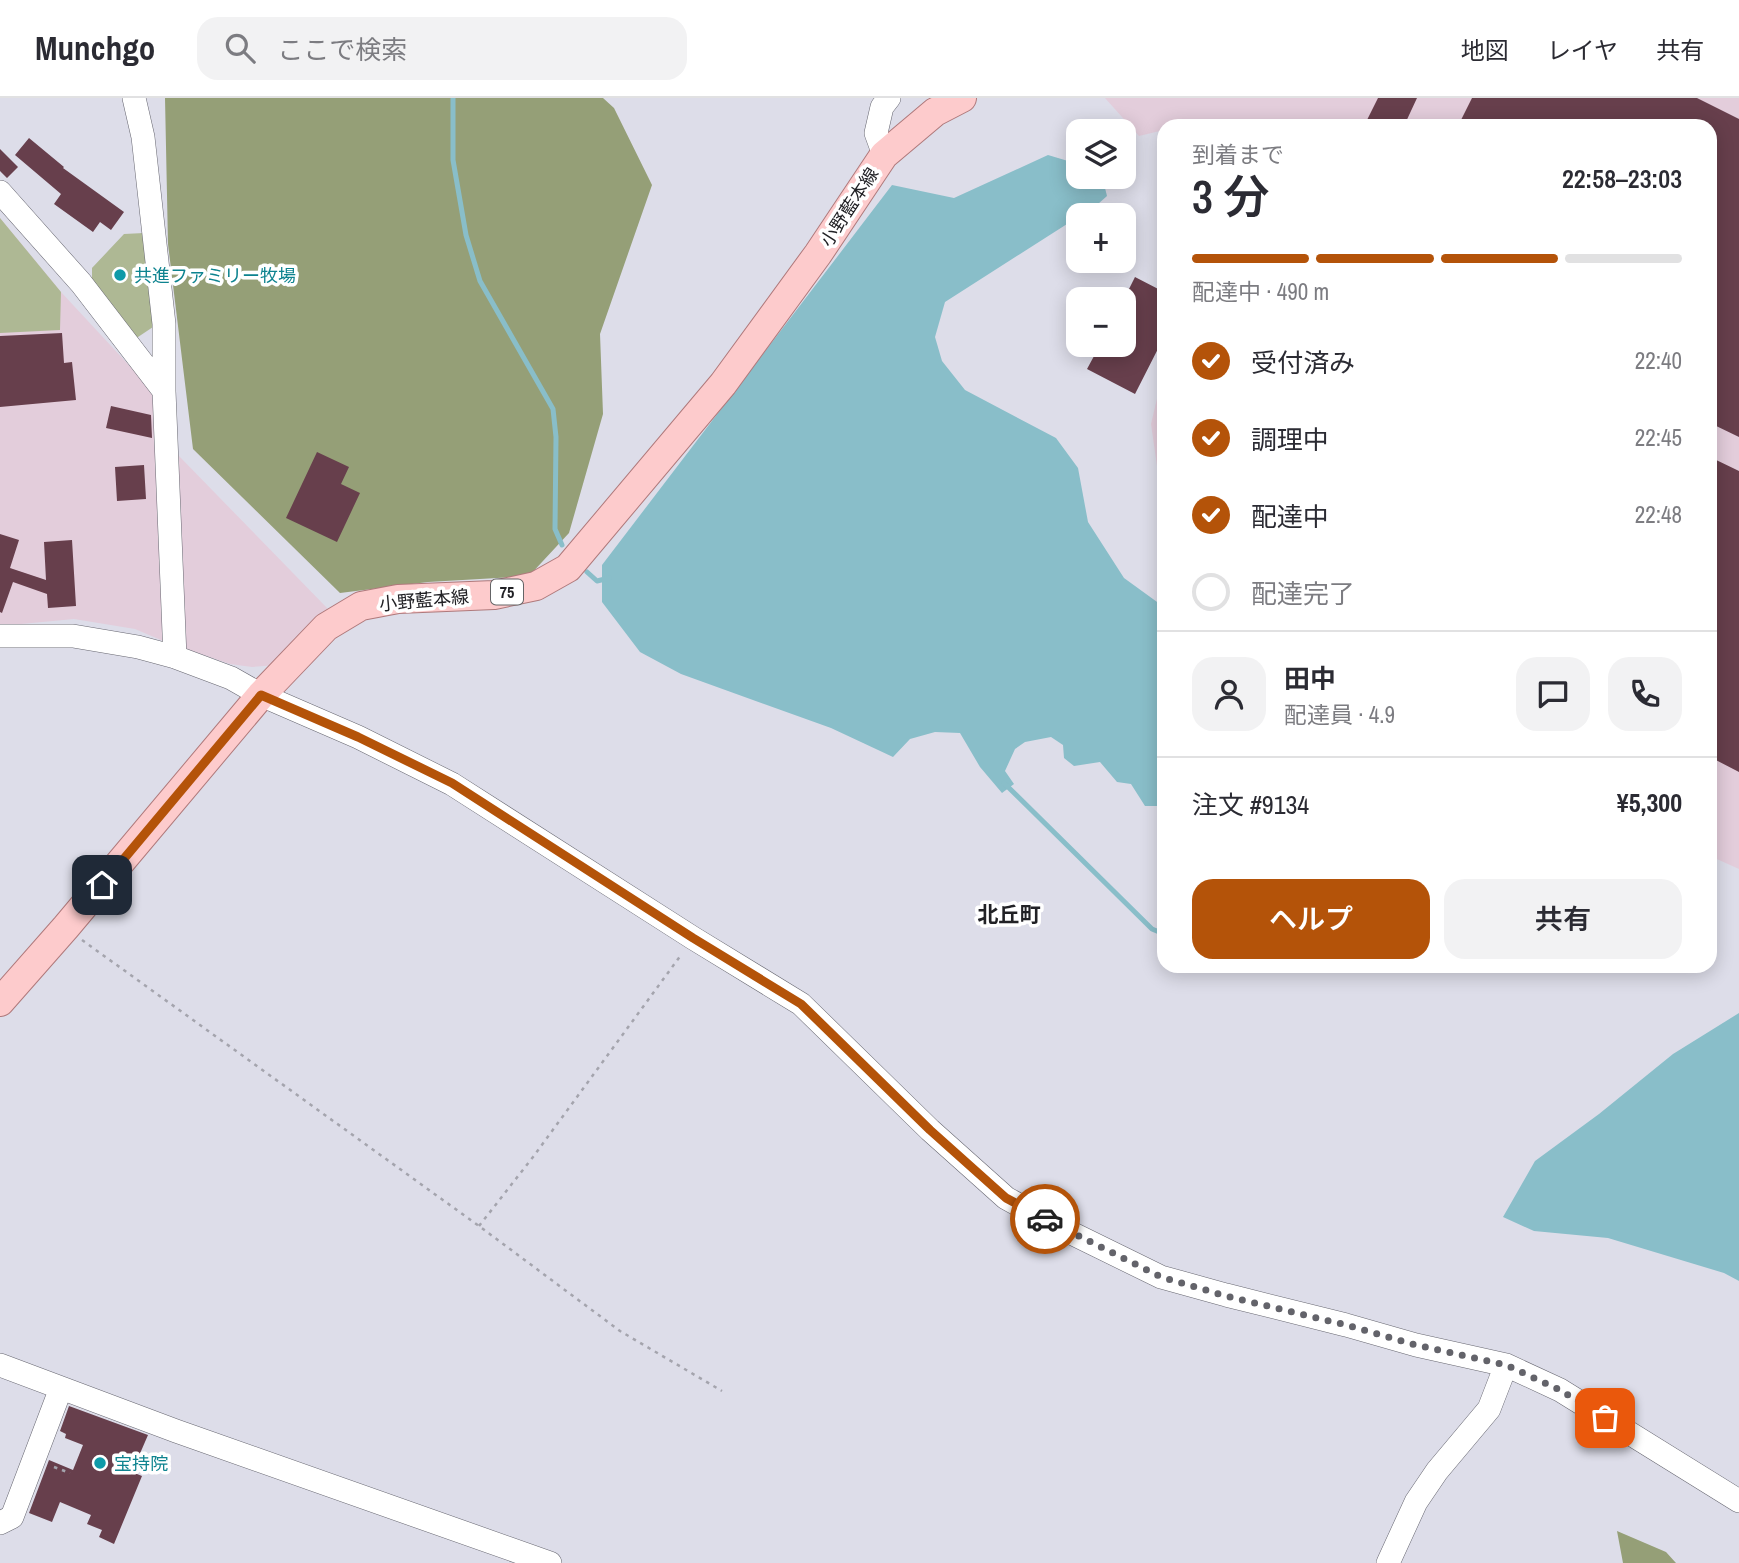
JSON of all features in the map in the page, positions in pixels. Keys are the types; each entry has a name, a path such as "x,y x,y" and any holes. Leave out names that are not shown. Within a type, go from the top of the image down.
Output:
{"main road":[{"name":"小野藍本線","path":"0,1002 261,695 326,627 361,606 398,599 494,595 536,586 568,568 723,384 818,254 884,155 935,112 962,98"}],"street":[{"path":"134,98 143,137 164,324 164,391 175,657"},
{"path":"884,155 876,133 882,107 889,98"},
{"path":"0,192 81,283 164,391"},
{"path":"0,636 73,636 138,647 175,657 230,678 261,695 358,737 452,783 801,1004 930,1130 1006,1198 1161,1277 1416,1345 1506,1365 1560,1390 1739,1501"},
{"path":"0,1365 176,1431 550,1563"},
{"path":"1388,1563 1416,1502 1437,1471 1489,1409 1506,1365"},
{"path":"0,1523 12,1517 61,1388"}],"path":[{"path":"66,927 620,1331 722,1391"},
{"path":"479,1226 533,1157 693,938"},
{"path":"54,1467 69,1473"}],"shaded area":[{"path":"1105,98 1739,98 1739,869 1717,859 1717,119 1157,119 1157,132 1139,136 1136,133 1136,119 1124,119"},
{"path":"0,218 61,292 152,390 179,456 329,610 277,665 252,667 230,664 135,629 74,619 0,626"},
{"path":"1157,399 1157,466 1151,424"}],"green space":[{"path":"165,98 603,98 614,108 652,185 600,334 603,414 569,533 529,576 428,582 340,593 193,449 168,244"},
{"path":"0,218 61,292 60,330 0,333"},
{"path":"144,233 156,325 132,341 92,280 92,268 124,234"},
{"path":"1617,1531 1666,1552 1676,1563 1623,1563"}],"water":[{"path":"1048,155 1066,160 1066,189 1105,189 1107,196 1099,203 1066,203 1066,225 945,302 935,337 942,361 965,390 1056,438 1078,468 1088,522 1124,578 1157,602 1157,806 1145,806 1131,784 1117,782 1100,762 1074,766 1064,758 1063,745 1051,737 1025,742 1015,749 1005,771 1014,784 1002,793 980,767 960,733 935,732 910,739 893,757 831,728 681,674 640,652 602,602 602,565 892,185 954,198"},
{"path":"1739,1013 1739,1281 1724,1273 1608,1238 1534,1231 1503,1217 1535,1161 1673,1054"}],"building":[{"path":"1378,98 1417,98 1407,119 1368,119"},
{"path":"1472,98 1697,98 1739,119 1739,437 1717,426 1717,119 1462,119"},
{"path":"29,138 63,168 124,212 111,230 100,222 93,232 54,204 61,194 15,155"},
{"path":"0,149 18,167 7,178 0,171"},
{"path":"1135,277 1157,288 1157,351 1135,394 1087,369 1094,357 1136,357 1136,287 1130,287"},
{"path":"62,333 64,363 72,362 76,400 0,407 0,336"},
{"path":"111,406 151,415 152,438 106,428"},
{"path":"317,452 349,467 341,484 360,493 337,542 286,518"},
{"path":"1717,460 1739,471 1739,772 1717,761"},
{"path":"144,465 146,499 117,501 115,467"},
{"path":"0,534 19,540 10,568 46,580 44,542 72,540 76,606 48,608 47,594 13,582 2,613 0,612"},
{"name":"宝持院","path":"69,1406 148,1435 132,1472 142,1476 114,1544 99,1537 102,1530 87,1524 91,1515 60,1502 52,1522 29,1513 49,1460 73,1470 83,1445 65,1438 66,1434 60,1431"}],"waterway":[{"path":"453,98 453,160 466,235 480,281 553,409 556,437 555,529 562,545"},
{"path":"587,572 597,581 609,578"},
{"path":"1004,783 1157,931"}],"way so far":[{"path":"1045,1219 1161,1277 1416,1345 1506,1365 1560,1390 1605,1418"}],"place":[{"name":"共進ファミリー牧場","path":"120,275"},
{"name":"宝持院","path":"100,1463"}],"district":[{"name":"北丘町","path":"1009,914"}],"route":[{"path":"102,885 261,695 358,737 452,783 801,1004 930,1130 1006,1198 1045,1219"}]}
